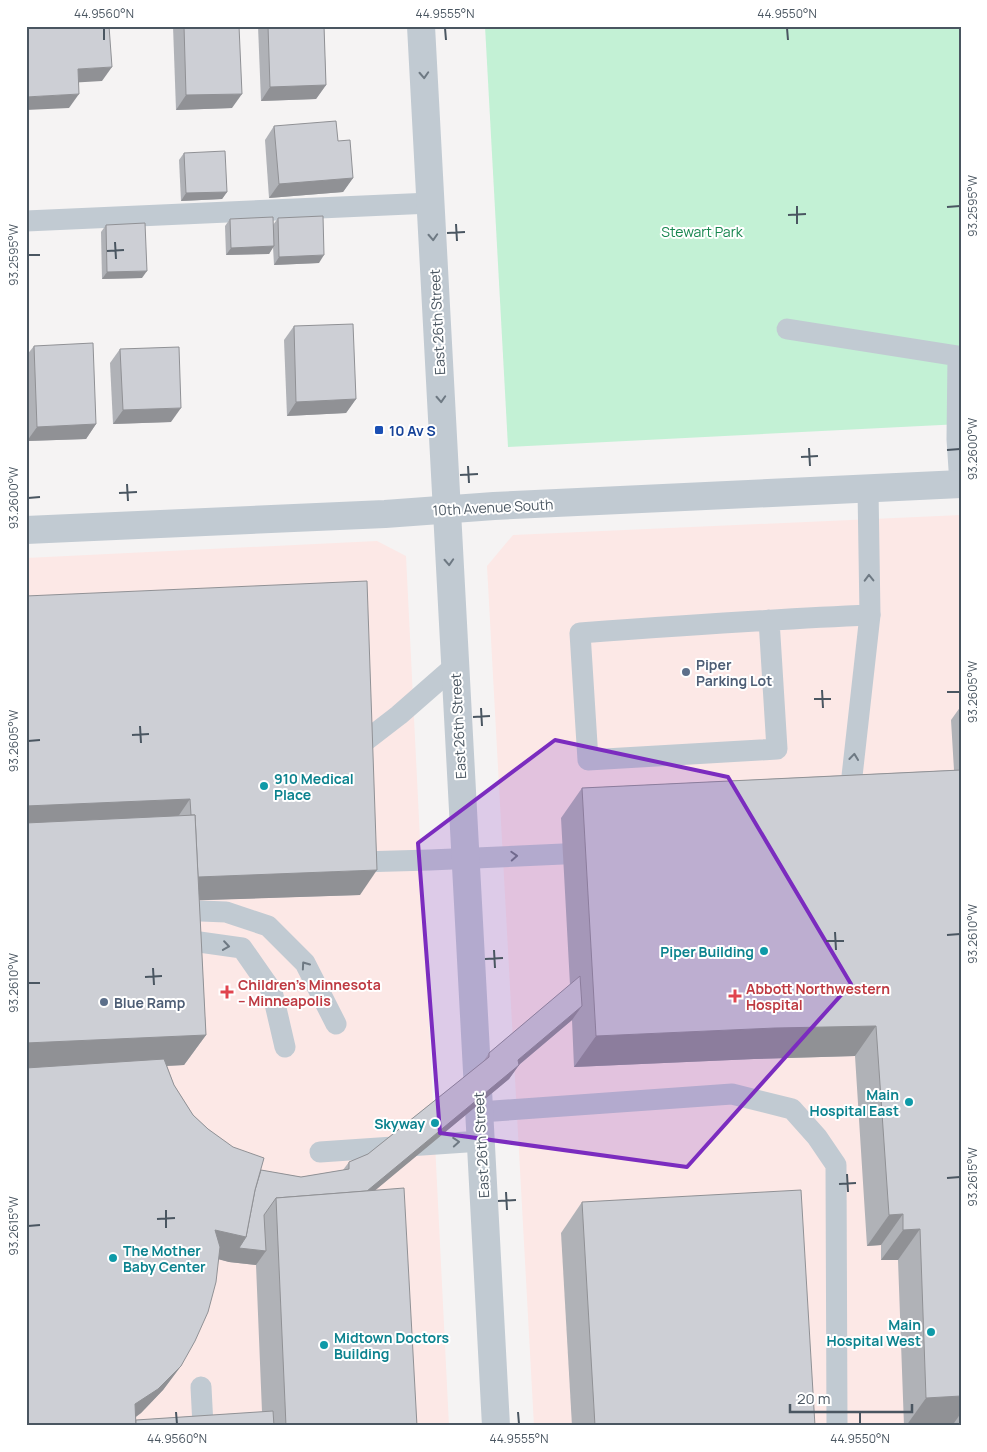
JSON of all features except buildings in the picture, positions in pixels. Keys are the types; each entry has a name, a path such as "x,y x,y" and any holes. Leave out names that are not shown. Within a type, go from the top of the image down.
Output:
{"street":[{"name":"East 26th Street","path":"421,26 496,1426"},
{"name":"10th Avenue South","path":"26,530 960,484"}],"lane":[{"path":"26,221 431,204"},
{"path":"787,329 959,356 957,439 960,484"},
{"path":"849,805 870,615 868,489"},
{"path":"769,620 777,749 588,760 580,633 769,620 870,615"},
{"path":"338,766 355,748 399,715 455,666"},
{"path":"336,842 342,856 359,862 562,854"},
{"path":"176,910 226,912 268,926 305,964 336,1024"},
{"path":"178,939 242,948 272,991 285,1047"},
{"path":"480,1112 732,1094 792,1109 817,1137 836,1165 837,1426"},
{"path":"320,1152 481,1141"},
{"path":"201,1387 203,1426"}],"highlighted area":[{"path":"555,740 728,777 851,984 687,1167 440,1133 418,843"}],"shaded area":[{"name":"Abbott Northwestern Hospital","path":"961,515 961,1426 534,1426 487,566 513,535"},
{"name":"Children’s Minnesota – Minneapolis","path":"377,541 406,556 449,1426 26,1426 26,558"}],"green space":[{"name":"Stewart Park","path":"485,26 961,26 961,424 508,447"}],"place":[{"name":"10 Av S","path":"379,430"},
{"name":"Piper Parking Lot","path":"686,672"},
{"name":"910 Medical Place","path":"264,786"},
{"name":"Piper Building","path":"764,951"},
{"name":"Children’s Minnesota – Minneapolis","path":"227,992"},
{"name":"Abbott Northwestern Hospital","path":"735,996"},
{"name":"Blue Ramp","path":"104,1002"},
{"name":"Main Hospital East","path":"909,1102"},
{"name":"Skyway","path":"435,1123"},
{"name":"The Mother Baby Center","path":"113,1258"},
{"name":"Main Hospital West","path":"931,1332"},
{"name":"Midtown Doctors Building","path":"324,1345"}]}
